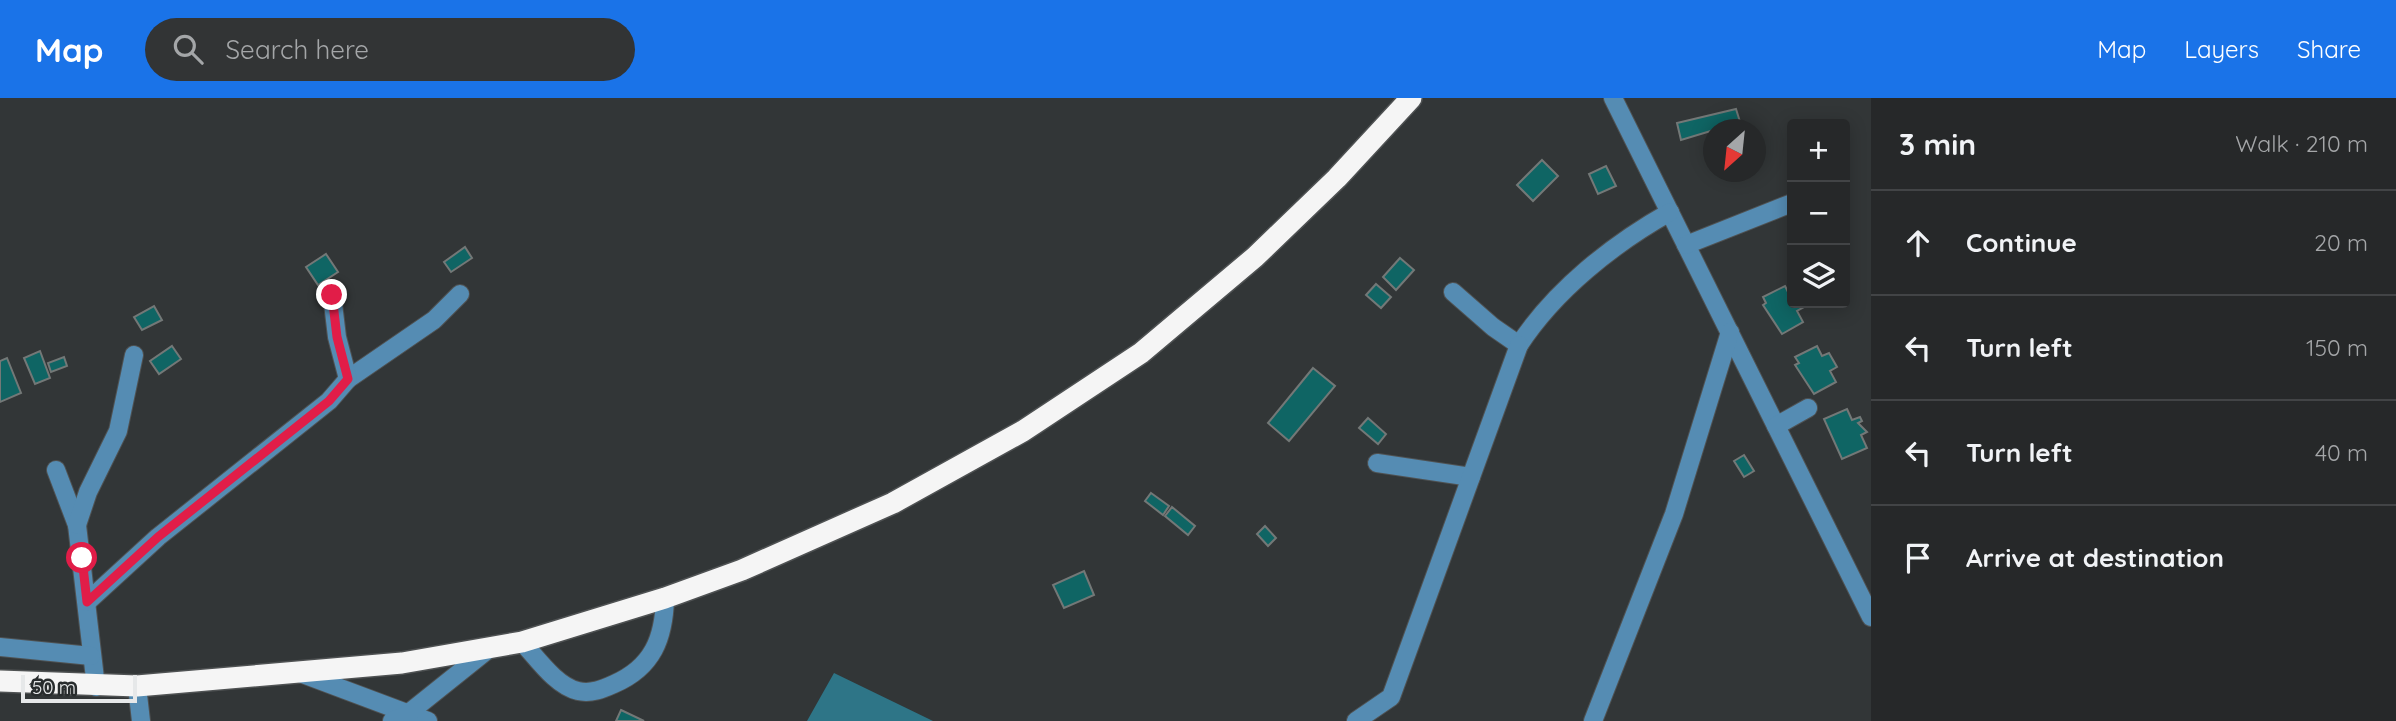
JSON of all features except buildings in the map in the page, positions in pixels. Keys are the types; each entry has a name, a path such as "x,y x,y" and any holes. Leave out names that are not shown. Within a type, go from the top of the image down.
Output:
{"highway":[{"path":"0,681 96,687 137,686 402,663 522,642 665,598 742,570 893,503 1023,431 1113,372 1255,257 1345,170 1411,98"}],"street":[{"path":"1613,98 1871,617"},
{"path":"1686,244 1787,205"},
{"path":"1356,721 1391,697 1519,345 1553,300 1638,230 1670,212"},
{"path":"1453,292 1493,327 1519,345"},
{"path":"87,602 158,537 329,401 348,379 434,320 460,294"},
{"path":"332,295 337,337 348,379"},
{"path":"1593,721 1674,513 1730,332"},
{"path":"77,525 88,492 118,431 134,355"},
{"path":"1776,426 1808,408"},
{"path":"1377,463 1471,477"},
{"path":"56,470 77,525 96,687"},
{"path":"522,642 563,684 579,692 597,691 625,679 648,663 660,639 665,598"},
{"path":"0,647 91,656"},
{"path":"400,717 491,647"},
{"path":"295,671 400,717 428,721"},
{"path":"137,686 141,721"}],"shaded area":[{"path":"834,673 933,721 807,721"}],"route":[{"path":"82,558 87,602 158,537 251,466 329,401 348,379 337,337 332,295"}]}
